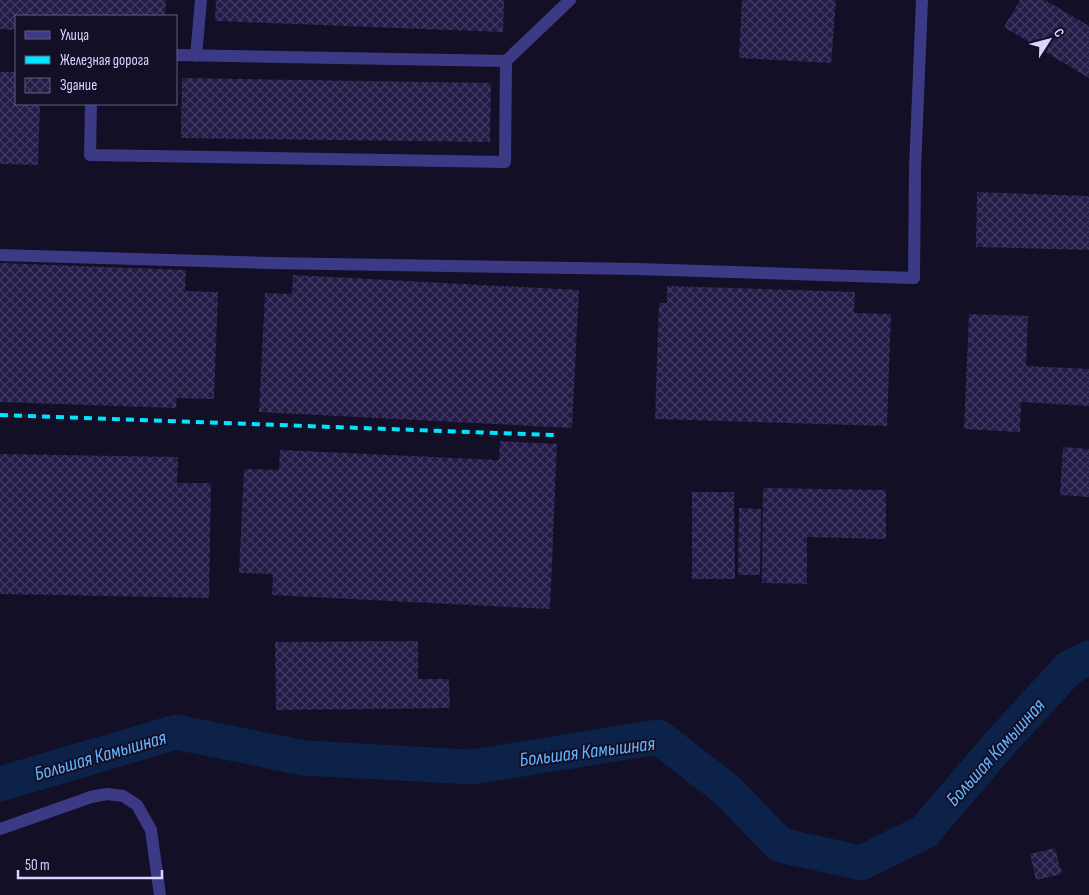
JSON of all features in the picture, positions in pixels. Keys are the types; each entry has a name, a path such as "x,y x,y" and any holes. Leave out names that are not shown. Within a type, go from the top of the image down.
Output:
{"street":[{"path":"196,56 201,0"},
{"path":"178,55 506,61 570,0"},
{"path":"0,255 269,263 638,269 914,278 922,0"},
{"path":"91,105 90,155 505,162 506,61"},
{"path":"0,829 91,797 107,794 122,796 137,805 151,830 160,895"}],"building":[{"path":"0,0 166,0 165,15 15,15 15,30 0,29"},
{"path":"216,0 504,0 503,32 215,21"},
{"path":"742,0 836,0 831,63 739,58"},
{"path":"1020,0 1045,0 1089,26 1089,78 1004,27"},
{"path":"0,72 15,72 15,105 40,105 38,165 0,164"},
{"path":"182,78 491,83 490,142 181,138"},
{"path":"977,192 1089,196 1089,250 976,247"},
{"path":"0,263 186,270 185,291 218,292 214,399 177,398 176,408 0,402"},
{"path":"293,275 579,290 572,428 259,412 265,293 292,294"},
{"path":"667,286 855,292 854,313 891,314 887,426 655,419 659,303 667,303"},
{"path":"969,314 1028,316 1026,366 1089,369 1089,406 1021,402 1020,432 964,429"},
{"path":"500,441 557,444 550,609 272,595 273,574 239,573 244,469 279,470 280,450 499,460"},
{"path":"1063,447 1089,449 1089,497 1060,495"},
{"path":"0,454 178,457 177,483 211,483 209,598 0,594"},
{"path":"763,488 886,490 886,539 807,537 807,584 762,583"},
{"path":"692,492 734,492 735,579 692,579"},
{"path":"739,508 761,509 760,575 738,575"},
{"path":"418,641 418,679 449,679 450,708 276,710 275,642"},
{"path":"1055,848 1062,874 1036,880 1030,854"}],"waterway":[{"name":"Большая Камышная","path":"0,784 176,732 304,758 472,767 658,737 726,789 780,845 861,863 924,832 1001,742 1069,668 1089,658"}],"railway":[{"path":"0,415 555,435"}]}
